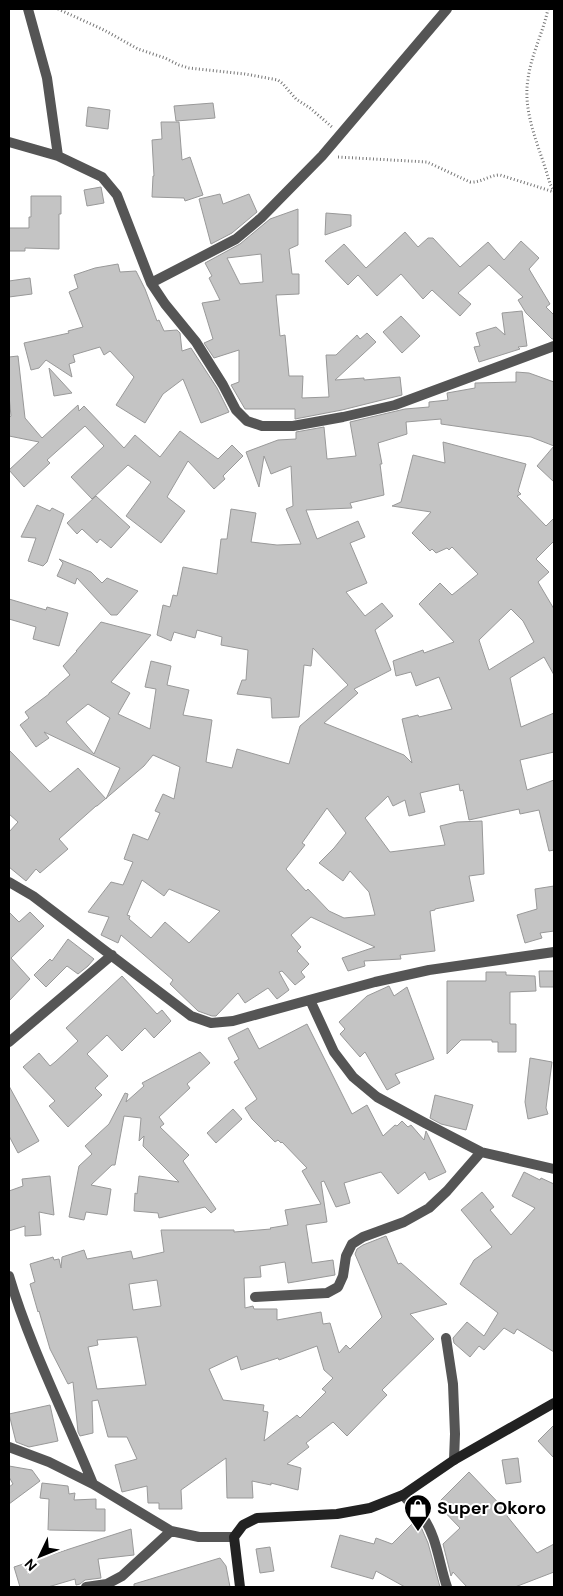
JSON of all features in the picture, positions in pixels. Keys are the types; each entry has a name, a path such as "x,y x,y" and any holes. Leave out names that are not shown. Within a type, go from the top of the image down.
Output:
{"main road":[{"path":"240,1587 234,1537 243,1525 257,1518 336,1514 370,1508 403,1495 454,1460 554,1403"}],"street":[{"path":"28,9 47,78 58,156"},
{"path":"151,283 236,239 268,212 322,156 446,9"},
{"path":"9,142 58,156 102,177 117,196 151,283 165,304 196,342 236,410 247,421 262,426 294,426 395,405 554,346"},
{"path":"9,882 33,896 191,1016 211,1023 233,1021 429,970 554,952"},
{"path":"9,1042 112,955"},
{"path":"310,1000 334,1052 353,1077 377,1097 481,1152 554,1169"},
{"path":"256,1297 327,1293 338,1287 343,1276 346,1256 352,1244 362,1237 404,1222 429,1208 447,1191 481,1152"},
{"path":"9,1276 17,1303 41,1364 94,1484"},
{"path":"446,1338 453,1384 454,1460"},
{"path":"9,1447 49,1462 94,1484 171,1531 199,1538 234,1537"},
{"path":"403,1495 422,1516 429,1528 436,1545 447,1587"},
{"path":"86,1587 107,1584 122,1576 171,1531"}],"path":[{"path":"58,9 104,30 138,49 179,65 278,80 284,84 296,99 341,134"},
{"path":"322,156 427,162 470,182 477,182 494,175 554,192 532,124 527,102 528,80 532,61 548,9"}],"building":[{"path":"213,103 215,118 176,121 174,106"},
{"path":"88,107 110,110 108,129 86,126"},
{"path":"161,122 179,122 182,160 190,157 203,195 185,201 184,198 152,197 154,176 152,140 162,139"},
{"path":"101,187 104,203 87,206 84,190"},
{"path":"220,194 223,204 249,194 257,212 232,233 211,244 199,199"},
{"path":"31,196 61,196 59,249 25,248 25,251 9,251 9,228 29,228"},
{"path":"298,209 298,245 289,249 292,274 299,274 299,294 276,295 280,336 285,335 289,376 303,376 302,398 329,397 326,355 336,355 357,335 360,339 367,333 376,342 335,380 400,377 402,395 342,410 295,419 295,409 245,409 231,385 239,382 239,350 214,358 204,343 213,339 202,303 220,300 209,278 212,276 205,263 240,244 270,219","holes":["261,254 263,282 240,284 227,258"]},
{"path":"326,213 351,215 351,226 325,235"},
{"path":"405,232 418,247 428,238 433,238 460,267 488,242 504,260 521,241 539,258 529,269 550,304 546,307 554,315 554,339 526,313 518,300 523,297 489,265 458,293 471,304 460,316 432,290 423,299 401,274 377,296 358,275 348,285 325,261 344,244 366,268"},
{"path":"118,264 120,272 136,271 157,321 159,320 164,331 177,330 180,333 182,351 191,348 217,388 229,412 201,423 183,379 163,394 145,423 116,405 134,377 110,351 104,355 100,347 73,355 75,362 69,364 72,377 46,360 39,368 31,370 24,343 69,333 68,331 83,327 69,292 78,288 74,275 95,268"},
{"path":"30,278 32,294 9,297 9,281"},
{"path":"522,311 527,346 518,347 520,349 479,362 474,347 480,346 476,333 496,327 505,335 502,313"},
{"path":"401,316 420,336 402,353 383,332"},
{"path":"18,356 25,418 42,438 78,405 79,411 84,406 124,448 135,435 160,457 180,431 218,459 232,445 243,456 223,476 225,479 214,489 188,461 167,497 185,511 161,543 126,516 151,482 128,465 92,499 71,477 104,446 85,426 47,460 50,463 24,487 9,470 39,442 9,436 9,418 11,416 9,357"},
{"path":"49,368 72,393 54,396"},
{"path":"516,372 529,373 554,382 554,446 531,437 441,424 441,419 406,422 407,434 378,443 382,464 380,464 384,495 350,503 352,508 306,510 317,539 358,521 365,537 350,543 367,583 346,592 365,616 382,603 393,616 375,630 391,670 354,689 358,693 324,723 404,755 412,763 402,719 452,709 439,677 416,686 411,672 396,676 393,661 423,650 424,653 454,642 419,604 440,583 452,595 478,574 452,547 449,550 447,548 436,553 432,549 430,551 412,533 431,512 392,506 401,502 413,455 445,463 443,442 526,464 518,491 521,494 517,496 546,526 554,518 554,541 536,559 549,572 538,582 554,609 554,675 544,657 510,678 521,727 554,713 554,752 520,760 527,790 554,780 554,850 549,851 539,810 520,814 519,809 469,820 463,790 460,791 459,784 420,793 425,812 409,816 405,800 393,806 388,796 365,818 390,852 445,845 440,826 457,822 482,821 484,874 469,876 474,901 430,911 435,951 400,955 401,959 364,961 365,966 348,971 342,958 375,947 311,917 291,935 301,947 297,951 309,964 301,972 305,977 295,985 282,971 279,972 289,990 277,999 268,988 245,1003 238,993 216,1016 212,1016 198,1011 170,984 173,980 121,935 118,943 101,935 109,917 88,912 111,882 123,885 133,862 124,859 133,834 148,840 160,813 155,811 163,794 174,799 180,767 153,755 144,766 106,798 120,768 44,732 49,738 36,747 20,725 29,718 25,712 70,675 63,666 101,622 151,635 111,682 130,693 118,714 150,729 156,689 145,687 151,661 171,666 167,685 189,690 183,715 212,720 206,762 232,768 237,749 289,764 300,726 348,685 313,648 311,666 304,665 299,717 272,718 271,698 237,694 242,680 246,680 248,650 221,645 222,637 197,630 195,638 174,632 171,641 157,635 163,605 170,607 173,595 177,596 183,567 217,574 221,539 227,539 231,509 256,513 251,542 277,545 301,544 286,509 293,506 291,466 271,474 264,456 259,487 246,452 278,440 296,439 296,432 324,427 327,459 356,456 350,422 405,409 429,407 429,402 448,400 447,393 475,388 475,383 516,382","holes":["511,609 523,621 534,642 489,670 479,640","88,704 110,718 94,754 66,722","327,808 346,833 319,863 343,881 350,871 369,892 375,915 344,918 329,911 308,889 306,891 286,869 305,845 302,843","142,880 164,896 169,889 220,911 189,943 165,922 151,938 129,919 130,916 127,915"]},
{"path":"554,446 554,482 537,466"},
{"path":"96,496 130,527 111,548 100,539 97,543 82,529 77,534 67,523"},
{"path":"37,505 50,511 52,508 64,514 47,562 43,566 28,561 36,538 21,537"},
{"path":"59,559 91,572 102,583 107,578 138,591 117,615 111,615 77,578 75,584 57,576 63,563"},
{"path":"9,599 46,610 47,607 68,613 59,646 33,639 36,627 9,619"},
{"path":"9,750 50,792 78,768 106,799 59,839 68,849 40,873 36,869 26,881 9,867 9,832 18,822 9,814"},
{"path":"554,886 554,931 540,933 542,938 525,943 517,915 537,909 535,889"},
{"path":"9,912 19,922 30,912 44,926 11,958 30,979 9,1001"},
{"path":"68,939 94,959 78,974 67,966 46,987 34,975 50,959 52,961"},
{"path":"539,971 554,971 554,987 540,987"},
{"path":"486,972 506,972 506,975 535,976 536,991 510,992 510,1024 516,1024 516,1052 498,1052 498,1042 492,1042 492,1040 461,1040 447,1054 447,981 486,981"},
{"path":"122,976 157,1014 162,1010 171,1021 154,1038 145,1028 122,1051 107,1035 87,1054 108,1076 95,1088 102,1095 68,1127 49,1106 55,1101 23,1067 39,1053 50,1066 78,1041 66,1028"},
{"path":"389,986 394,996 407,987 434,1059 395,1074 400,1083 387,1090 365,1052 360,1057 340,1034 345,1029 339,1022 367,996"},
{"path":"307,1024 352,1114 367,1105 383,1136 402,1121 408,1127 411,1125 424,1140 426,1131 446,1172 429,1180 425,1172 398,1194 381,1172 344,1183 350,1203 336,1207 324,1181 321,1182 327,1222 306,1225 312,1263 333,1260 335,1275 288,1283 285,1262 260,1266 261,1277 244,1278 245,1308 253,1306 254,1309 277,1309 277,1320 321,1312 323,1324 330,1323 339,1353 346,1345 350,1349 382,1317 355,1254 357,1249 363,1245 386,1236 398,1264 401,1263 447,1304 410,1314 434,1339 382,1390 387,1395 347,1436 333,1422 306,1443 309,1447 287,1464 301,1468 298,1490 271,1483 271,1485 252,1481 253,1498 227,1498 226,1458 181,1490 182,1509 159,1509 159,1503 148,1503 147,1486 122,1492 115,1465 137,1459 127,1437 108,1437 98,1400 92,1401 93,1433 80,1436 73,1382 68,1384 50,1349 30,1284 35,1282 30,1264 53,1257 54,1260 59,1259 61,1268 62,1257 84,1250 87,1259 131,1251 133,1259 164,1252 161,1230 234,1230 234,1232 271,1229 288,1225 285,1210 321,1204 302,1171 307,1168 282,1142 278,1140 275,1142 252,1119 245,1108 257,1099 234,1062 239,1059 228,1038 248,1028 259,1049","holes":["157,1280 161,1306 133,1310 129,1284","137,1337 146,1385 97,1389 88,1347 98,1345 97,1340","317,1346 324,1370 333,1378 322,1389 326,1392 300,1418 297,1415 264,1441 268,1412 263,1411 264,1405 223,1400 209,1369 237,1356 241,1370 278,1358 279,1360"]},
{"path":"200,1052 210,1063 187,1084 190,1088 159,1117 164,1124 160,1127 189,1155 183,1161 216,1209 211,1213 205,1207 159,1218 158,1213 134,1211 135,1193 137,1194 139,1176 179,1182 143,1146 144,1136 139,1141 141,1118 124,1116 115,1165 112,1165 91,1185 111,1189 107,1215 86,1212 84,1220 69,1217 79,1166 92,1154 85,1146 109,1124 125,1093 128,1094 126,1102 144,1086 142,1083"},
{"path":"530,1058 552,1062 546,1108 548,1114 528,1119 525,1102"},
{"path":"9,1086 39,1141 18,1153 9,1136"},
{"path":"435,1095 473,1105 466,1130 441,1124 430,1118"},
{"path":"233,1109 242,1119 216,1143 207,1133"},
{"path":"524,1172 554,1184 554,1352 517,1329 514,1334 504,1328 484,1350 479,1346 470,1357 454,1343 453,1338 467,1322 484,1336 498,1313 460,1284 474,1260 492,1247 461,1210 482,1192 494,1207 490,1210 511,1235 535,1208 512,1196"},
{"path":"50,1176 54,1215 39,1212 41,1235 25,1236 25,1226 9,1231 9,1191 23,1186 22,1179"},
{"path":"50,1405 58,1441 29,1447 16,1442 9,1414"},
{"path":"554,1425 554,1458 538,1441"},
{"path":"518,1458 521,1482 506,1484 502,1460"},
{"path":"9,1466 32,1470 40,1481 9,1504 9,1487 13,1484 9,1477"},
{"path":"469,1472 509,1514 507,1516 537,1553 554,1544 554,1572 515,1587 467,1587 453,1572 451,1576 443,1544 460,1528 437,1504"},
{"path":"42,1483 68,1486 69,1494 75,1493 74,1500 96,1499 96,1509 105,1509 105,1531 48,1530 49,1499 40,1498"},
{"path":"415,1521 421,1527 428,1543 440,1587 405,1587 376,1571 373,1579 331,1567 340,1535 374,1544 376,1538 392,1544"},
{"path":"131,1529 134,1555 98,1559 101,1578 85,1580 76,1585 75,1579 48,1587 20,1587 14,1567"},
{"path":"270,1547 274,1571 260,1573 256,1549"},
{"path":"220,1558 226,1566 230,1587 134,1587 134,1584"}],"place":[{"name":"Super Okoro","path":"418,1532"}]}
